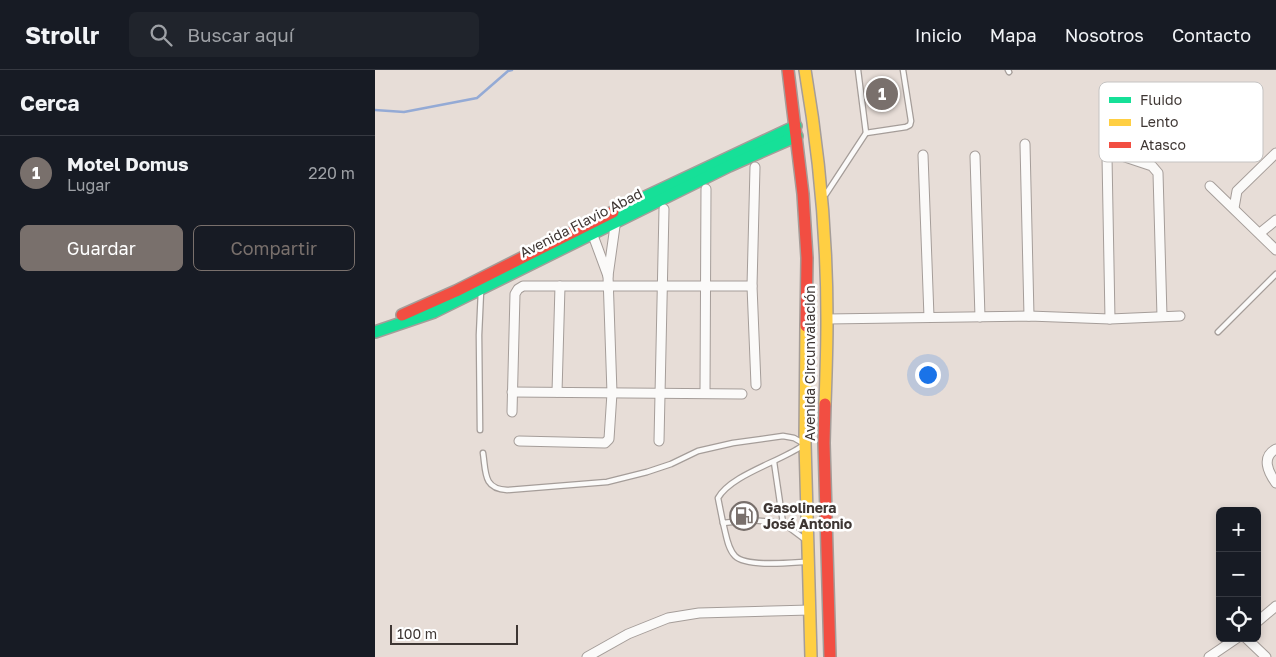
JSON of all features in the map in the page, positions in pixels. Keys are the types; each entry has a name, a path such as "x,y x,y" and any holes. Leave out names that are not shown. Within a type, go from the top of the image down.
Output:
{"main road":[{"name":"Avenida Circunvalación","path":"788,70 797,131 807,258 805,444 811,657"},
{"name":"Avenida Circunvalación","path":"805,70 815,132 822,208 827,319 824,443 830,657"},
{"name":"Avenida Flavio Abad","path":"375,323 406,313 457,291 589,222 615,216 797,131"},
{"name":"Avenida Flavio Abad","path":"375,332 434,312 592,235 615,216"},
{"path":"806,394 824,395"},
{"path":"806,479 826,479"},
{"path":"809,576 827,576"}],"street":[{"path":"1025,144 1029,316"},
{"path":"1234,208 1237,190 1276,153"},
{"path":"923,155 929,317"},
{"path":"975,156 979,317"},
{"path":"1107,162 1110,318"},
{"path":"1140,162 1152,166 1157,173 1161,316"},
{"path":"755,167 752,286 756,385"},
{"path":"1210,186 1276,250"},
{"path":"705,393 706,189"},
{"path":"659,441 664,209"},
{"path":"519,441 605,443 609,439 612,393 609,281 615,216"},
{"path":"1260,233 1276,220"},
{"path":"589,222 609,281"},
{"path":"512,412 515,294 518,288 523,286 560,286 609,281 663,286 752,286"},
{"path":"557,392 560,286"},
{"path":"827,319 1180,316"},
{"path":"512,392 742,394"},
{"path":"1275,450 1269,455 1266,462 1269,472 1276,483"},
{"path":"1261,619 1276,606"},
{"path":"587,657 628,634 668,618 699,613 810,610"},
{"path":"1209,657 1231,642"},
{"path":"1250,642 1266,657"}],"lane":[{"path":"822,208 825,197 866,133 858,70"},
{"path":"866,133 910,125 903,70"},
{"path":"1217,332 1276,274"},
{"path":"480,430 479,334 481,289"},
{"path":"483,453 486,478 491,487 498,490 507,490 607,482 671,464 697,451 733,443 783,436 794,438 805,444"},
{"path":"824,443 805,444 790,454 737,480 723,491 719,498 730,548 736,557 747,562 828,561"},
{"path":"774,462 783,523"},
{"path":"723,523 771,520 783,523 808,542 827,542"}],"waterway":[{"path":"375,110 404,112 477,98 508,71 512,70"}],"traffic: fast":[{"path":"613,212 796,126"},
{"path":"375,332 434,312 729,166 797,136"}],"traffic: slow":[{"path":"805,70 818,163 824,226 827,289 825,404"},
{"path":"806,326 805,443 811,657"}],"traffic: jam":[{"path":"788,70 803,194 807,258 806,326"},
{"path":"402,315 456,291 613,212"},
{"path":"825,404 824,443 830,657"}],"place":[{"name":"Motel Domus","path":"882,94"},
{"name":"Gasolinera José Antonio","path":"744,516"}]}
